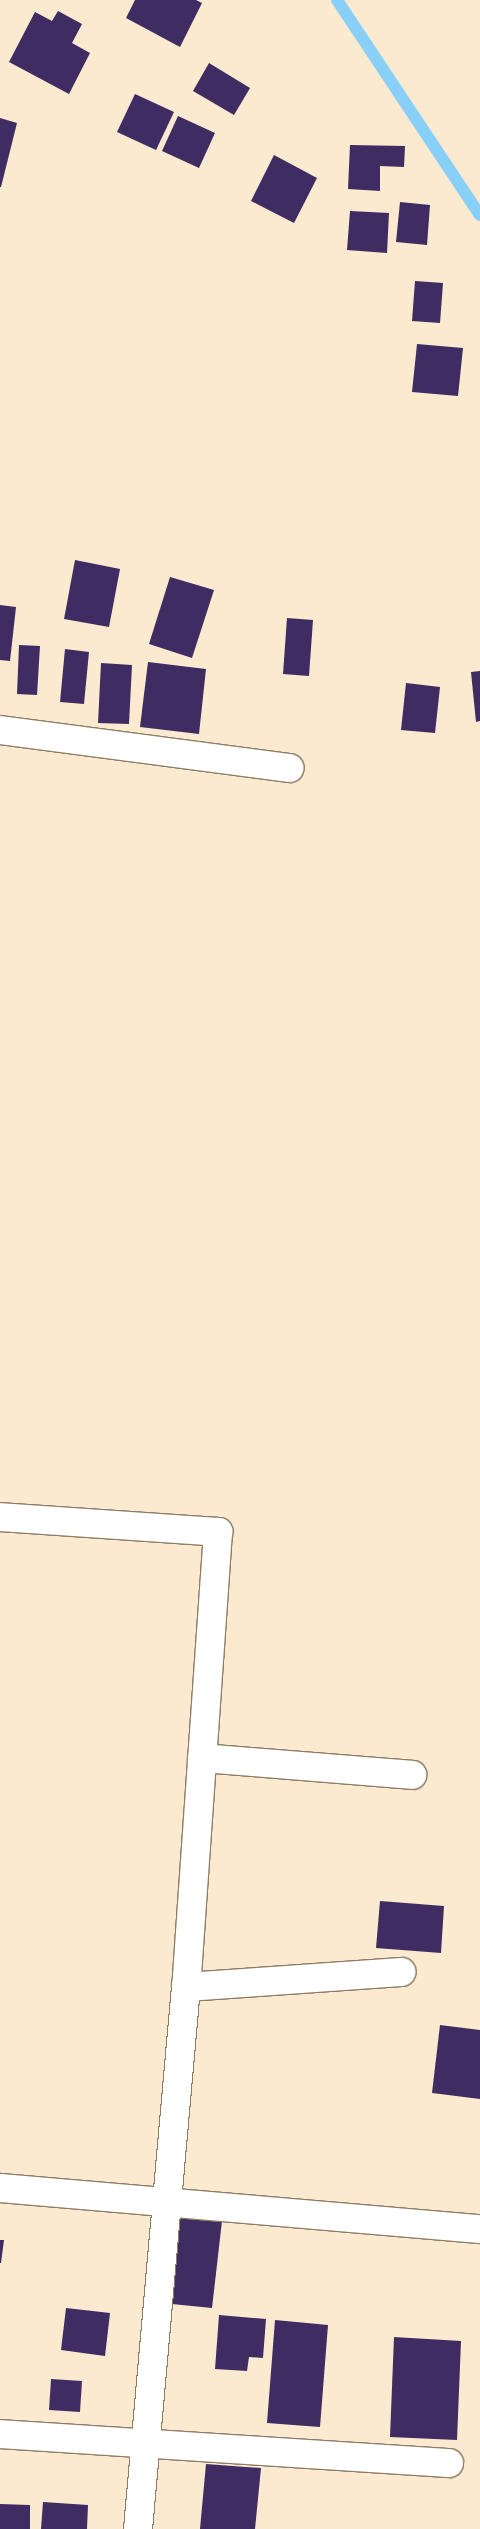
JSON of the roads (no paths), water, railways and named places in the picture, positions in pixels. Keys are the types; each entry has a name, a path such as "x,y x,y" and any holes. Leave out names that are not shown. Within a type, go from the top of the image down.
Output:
{"street":[{"path":"0,730 290,768"},
{"path":"0,1517 218,1532 186,1987 138,2529"},
{"path":"202,1758 412,1775"},
{"path":"186,1987 401,1972"},
{"path":"0,2188 168,2200 480,2229"},
{"path":"0,2434 449,2462"}],"waterway":[{"path":"337,0 480,215"}]}
